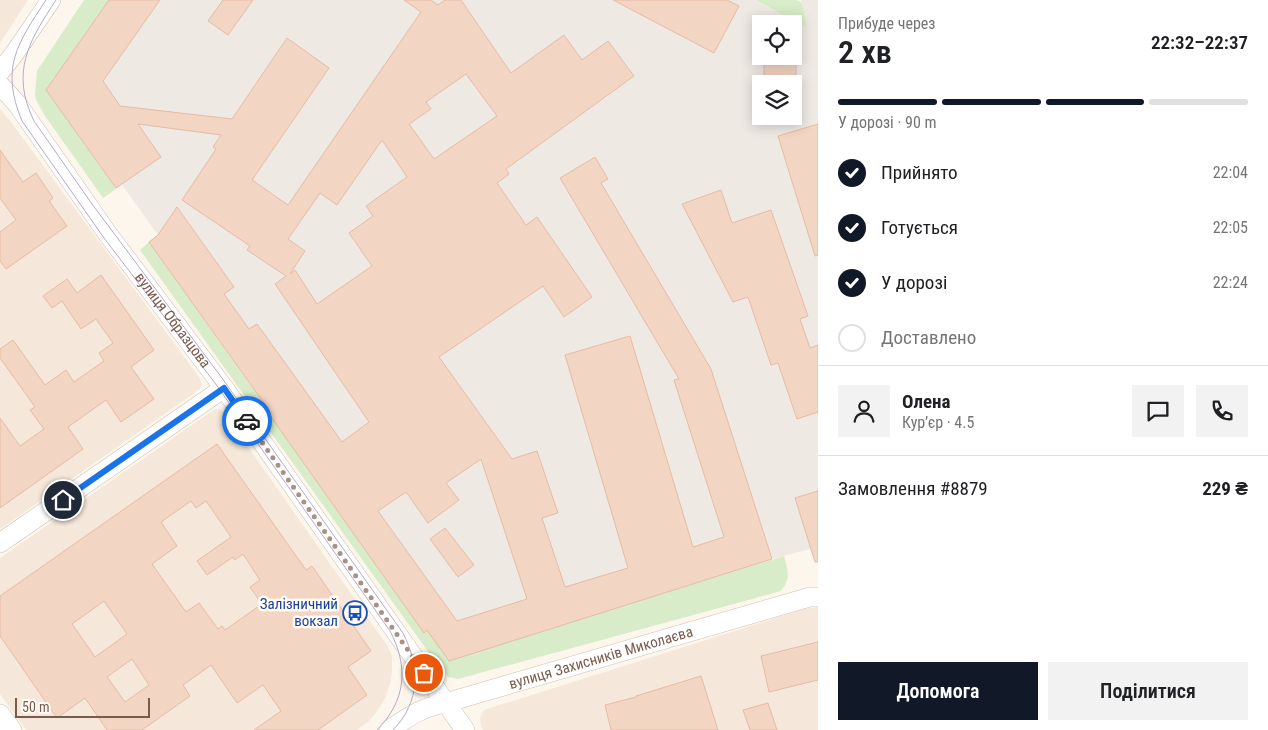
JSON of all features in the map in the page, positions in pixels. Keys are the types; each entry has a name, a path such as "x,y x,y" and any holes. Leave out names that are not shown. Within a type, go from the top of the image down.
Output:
{"street":[{"path":"0,72 19,48 51,0"},
{"name":"вулиця Образцова","path":"0,85 12,96 107,233 224,388 465,730"},
{"path":"0,543 224,388"},
{"name":"вулиця Захисників Миколаєва","path":"389,730 417,711 428,706 445,703 818,597"},
{"path":"0,714 12,730"}],"shaded area":[{"path":"0,0 28,0 0,43"},
{"path":"109,0 754,0 783,15 752,15 752,65 802,65 802,24 807,27 801,0 818,0 818,547 772,559 449,661 427,630 424,633 264,407 268,404 252,386 149,242 158,235 122,185 116,189 46,90"},
{"path":"0,109 199,377 202,385 200,389 0,529"},
{"path":"215,409 219,409 225,414 387,645 392,656 392,672 385,698 368,722 357,730 26,730 0,694 0,558"},
{"path":"818,607 818,730 483,730 481,726 480,719 484,710 804,609"}],"green space":[{"path":"84,0 109,0 46,90 116,189 103,198 45,116 35,95 37,71"},
{"path":"755,0 796,0 802,3 807,27 802,24 802,15 784,15"},
{"path":"149,242 251,386 269,404 264,407 424,632 427,630 449,660 784,556 788,574 784,587 781,591 458,679 448,677 140,250"}],"building":[{"path":"109,0 160,0 103,81 120,106 232,119 287,38 329,68 252,180 288,205 421,12 404,0 431,0 438,5 445,0 461,0 511,73 564,35 582,60 608,41 634,76 506,169 509,174 497,183 526,225 537,217 592,297 564,317 543,286 439,357 512,459 537,451 558,513 542,518 565,587 628,568 565,355 630,336 693,547 724,537 674,380 679,379 560,178 595,157 608,179 601,183 711,369 772,559 449,661 427,630 424,633 149,242 158,235 177,207 234,287 224,294 249,329 257,324 342,442 369,422 275,284 286,276 247,250 250,246 182,200 216,149 213,147 221,135 138,124 161,157 116,188 46,90","holes":["466,74 497,116 434,159 409,124 431,109 426,102","382,140 407,177 366,206 373,216 349,233 372,266 317,304 295,270 290,274 305,251 288,239 320,193 337,205","481,459 527,599 457,621 378,511 406,492 428,523 459,500 446,483"]},
{"path":"223,0 253,0 228,35 208,21"},
{"path":"613,0 727,0 739,6 714,53"},
{"path":"764,65 796,65 796,75 764,75"},
{"path":"818,124 818,255 815,256 778,136"},
{"path":"0,150 23,182 36,173 53,198 49,201 67,226 6,269 0,261 0,232 16,220 0,198"},
{"path":"721,190 732,223 771,210 808,316 800,319 810,348 818,345 818,412 797,419 778,363 771,365 748,297 733,302 682,204"},
{"path":"101,275 154,350 131,367 154,399 121,422 106,400 68,427 83,449 0,508 0,418 20,446 44,429 30,410 35,407 0,358 0,349 13,340 45,385 66,370 74,382 104,361 99,353 113,343 96,319 81,329 62,301 52,308 43,296 67,279 77,293"},
{"path":"217,444 306,570 312,566 371,651 348,667 367,695 318,730 254,730 281,711 263,685 237,703 211,665 183,685 190,696 142,730 107,730 85,698 57,718 0,636 0,596","holes":["191,501 196,508 206,501 231,537 197,561 207,575 233,557 235,560 243,554 260,580 250,587 262,604 225,630 222,626 218,629 199,603 186,612 152,564 177,546 161,522","104,601 127,634 95,657 72,624","132,659 149,685 125,702 107,677"]},
{"path":"818,491 818,562 815,562 795,498"},
{"path":"445,528 474,565 458,577 430,539"},
{"path":"818,642 818,680 769,692 761,656"},
{"path":"701,676 718,730 611,730 605,705"},
{"path":"768,703 777,730 750,730 743,710"}],"tram line":[{"path":"46,0 20,44 12,71 12,86 22,121 104,238 215,383 390,631 400,658 402,683 394,707 387,719 377,730"},
{"path":"56,0 31,43 23,72 27,103 34,121 92,204 222,378 403,633 413,658 415,683 409,707 393,730"}],"way so far":[{"path":"247,421 424,673"}],"place":[{"name":"Залізничний вокзал","path":"355,613"}],"route":[{"path":"63,500 224,388 247,421"}]}
